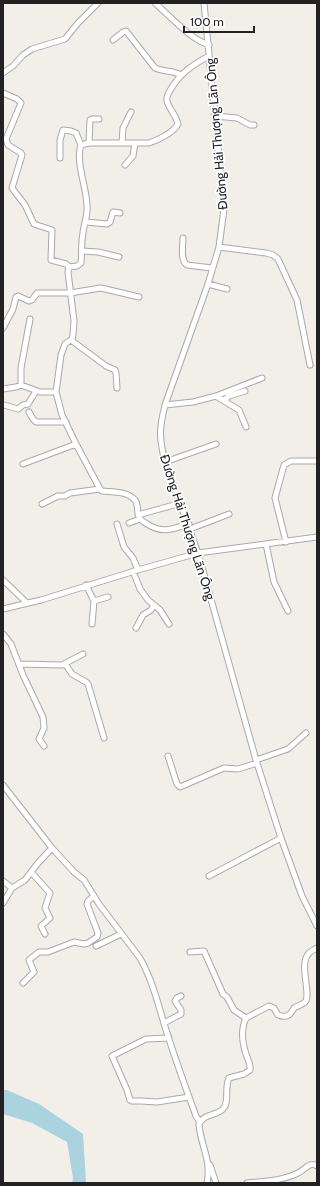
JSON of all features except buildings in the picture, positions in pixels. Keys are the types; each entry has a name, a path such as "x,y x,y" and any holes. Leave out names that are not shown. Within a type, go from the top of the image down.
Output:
{"street":[{"path":"3,73 29,51 67,38 78,23 98,3"},
{"path":"157,3 190,34 208,45"},
{"name":"Đường Hải Thượng Lãn Ông","path":"204,3 224,209 219,247 208,284 165,404 160,429 162,447 165,462 198,553 257,762 281,838 302,896 317,926"},
{"path":"113,40 126,31 155,68 173,71 181,75"},
{"path":"81,145 89,143 149,143 155,141 177,126 177,120 167,102 167,98 174,84 181,75 198,62 209,56"},
{"path":"3,93 21,103 6,139 8,144 22,155 12,188 25,205 34,224 52,230 51,260 66,264 69,267 78,266 80,265 82,251 87,202 80,162 79,149 81,145 76,133 64,130 60,140 60,158"},
{"path":"122,143 123,128 131,112"},
{"path":"215,116 237,118 250,125 254,125"},
{"path":"89,143 90,120 99,119"},
{"path":"125,165 133,156 135,143"},
{"path":"86,222 107,224 110,222 114,212 120,213"},
{"path":"183,238 184,263 187,265 212,268"},
{"path":"219,247 266,253 273,255 278,259 297,300 310,365"},
{"path":"82,251 98,252 118,257"},
{"path":"69,267 70,294 74,321 73,337 65,344 61,355 56,392 60,408 66,422 100,489"},
{"path":"208,284 227,288"},
{"path":"3,328 13,309 17,296 29,301 32,300 37,293 70,294 101,288 139,297"},
{"path":"21,384 21,368 30,319"},
{"path":"71,340 106,366 115,370 117,388"},
{"path":"165,404 193,402 216,396 262,378"},
{"path":"21,384 40,392 56,392"},
{"path":"3,389 16,387 21,384"},
{"path":"4,404 18,408 28,404 36,391"},
{"path":"224,400 229,396 245,391"},
{"path":"216,396 239,410 246,427"},
{"path":"29,412 36,422 66,422"},
{"path":"23,464 76,444"},
{"path":"165,462 216,444"},
{"path":"286,542 275,498 284,465 291,461 317,461"},
{"path":"42,504 58,496 65,496 70,493 100,489 102,491 123,493 136,502 139,517 150,526 160,530 189,526 229,514"},
{"path":"129,523 139,517 181,503"},
{"path":"117,524 124,547 133,558 140,589 160,610 169,624"},
{"path":"3,609 46,598 135,570 198,553 317,537"},
{"path":"266,544 274,582 288,611"},
{"path":"3,580 26,603"},
{"path":"86,586 94,601 92,624"},
{"path":"94,601 108,597"},
{"path":"136,628 143,615 151,610 154,605"},
{"path":"3,634 11,644 43,717 44,728 39,739 44,746"},
{"path":"20,664 59,666 83,654"},
{"path":"65,664 72,674 88,684 104,738"},
{"path":"168,756 179,787 224,768 238,769 288,749 306,733"},
{"path":"3,785 52,848 74,872 84,880 144,965 168,1038 199,1121 209,1171 207,1183"},
{"path":"209,876 281,838"},
{"path":"3,903 12,888 23,881 52,848"},
{"path":"31,872 50,893 45,908 50,918 41,926 45,934"},
{"path":"3,881 12,888"},
{"path":"23,983 34,972 29,960 39,952 48,952 74,942 84,944 88,943 97,937 97,928 87,904 88,901 94,896"},
{"path":"96,946 121,934"},
{"path":"199,1121 220,1111 224,1107 226,1103 229,1078 244,1074 250,1070 242,1030 246,1018 269,1006 274,1008 278,1016 287,1016 291,1014 294,1008 304,1003 307,997 304,978 306,957 310,952 317,948"},
{"path":"190,952 204,951 223,994 227,997 234,1010 246,1018"},
{"path":"164,1023 181,1014 181,1010 175,1001 175,999 181,996"},
{"path":"168,1038 146,1039 112,1056 130,1100 157,1102 189,1097"},
{"path":"207,1158 216,1183"},
{"path":"247,1183 282,1179 298,1174 310,1165 313,1164 317,1166"}],"water":[{"path":"3,1090 7,1090 39,1104 83,1134 86,1183 72,1183 73,1178 67,1142 32,1123 3,1114"}]}
